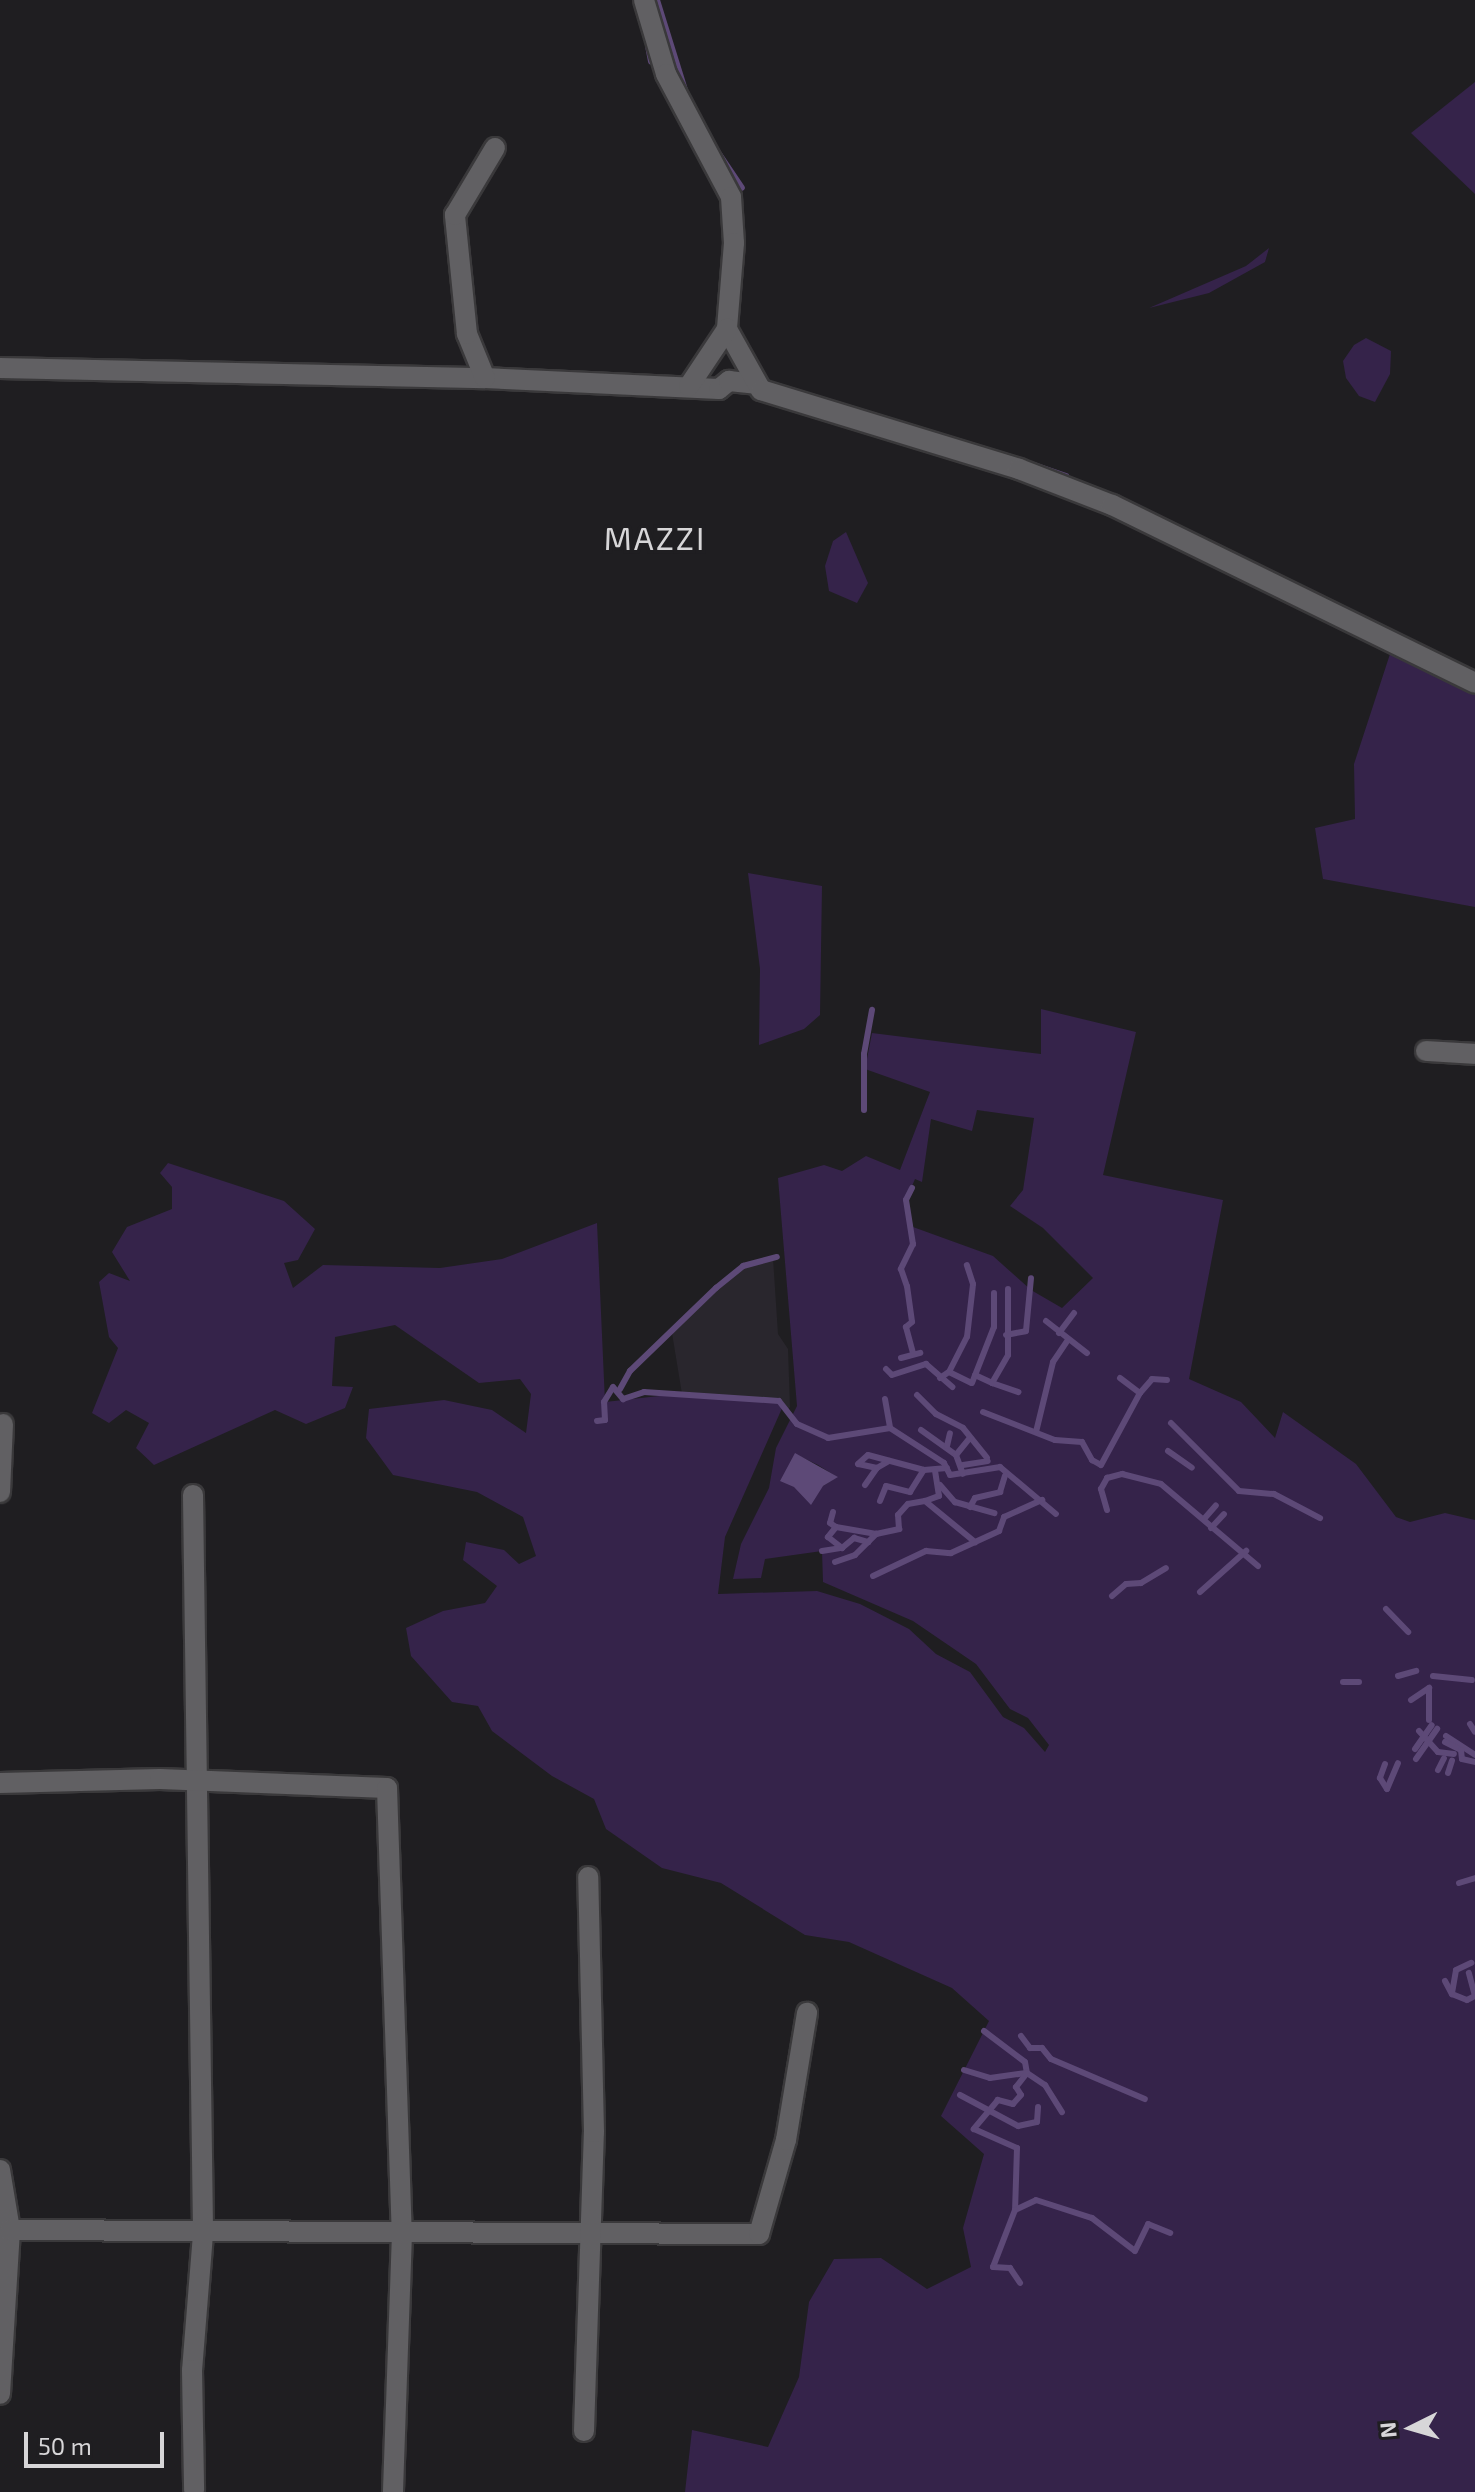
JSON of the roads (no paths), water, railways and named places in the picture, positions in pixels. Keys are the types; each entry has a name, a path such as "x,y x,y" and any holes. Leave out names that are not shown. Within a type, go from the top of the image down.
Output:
{"street":[{"path":"644,0 666,74 731,197 734,243 727,329 689,386"},
{"path":"485,378 467,334 455,215 495,148"},
{"path":"727,329 756,384"},
{"path":"0,368 485,378 719,389 729,381 756,384 777,397 1019,469 1112,505 1474,680"},
{"path":"1426,1051 1475,1054"},
{"path":"0,1492 3,1424"},
{"path":"193,1495 203,2234 192,2370 194,2490"},
{"path":"0,1783 199,1780 387,1788 402,2233 393,2492"},
{"path":"584,2431 593,2233 588,1877"},
{"path":"10,2230 203,2234 759,2234 786,2140 807,2013"},
{"path":"0,2170 10,2230 0,2394"}],"waterway":[{"path":"657,0 686,93"},
{"path":"648,46 651,62"},
{"path":"715,148 742,188"},
{"path":"1034,465 1066,476"},
{"path":"864,1110 864,1054 872,1010"},
{"path":"912,1188 906,1200 913,1244 901,1269 907,1286 912,1322 906,1327 913,1353"},
{"path":"620,1389 630,1371 716,1288 743,1266 777,1257"},
{"path":"940,1378 949,1372 967,1337 973,1284 967,1265"},
{"path":"1006,1335 1026,1331 1031,1278"},
{"path":"975,1375 992,1383 1008,1355 1008,1289"},
{"path":"949,1372 972,1383 994,1327 994,1293"},
{"path":"1059,1333 1074,1313"},
{"path":"1046,1321 1087,1353"},
{"path":"1036,1432 1053,1362 1068,1340"},
{"path":"901,1358 920,1353"},
{"path":"886,1369 892,1375 926,1364 952,1387"},
{"path":"1120,1378 1140,1393"},
{"path":"983,1412 1055,1440 1082,1442 1092,1460 1101,1465 1140,1393 1152,1379 1167,1380"},
{"path":"992,1383 1018,1392"},
{"path":"597,1421 605,1420 604,1402 613,1387 623,1399 644,1392 779,1401 797,1424 828,1438 890,1428 944,1463 950,1475 1000,1467 1056,1514"},
{"path":"917,1395 936,1414 963,1428 987,1458"},
{"path":"885,1399 890,1428"},
{"path":"1171,1423 1239,1491 1274,1494 1320,1518"},
{"path":"921,1430 956,1455 963,1474"},
{"path":"947,1446 950,1433"},
{"path":"956,1455 970,1438"},
{"path":"1168,1451 1192,1468"},
{"path":"889,1461 877,1468 858,1464 868,1455 924,1470 947,1468"},
{"path":"963,1465 988,1461"},
{"path":"865,1485 877,1468"},
{"path":"880,1501 886,1486 910,1492 924,1470"},
{"path":"925,1501 939,1496 935,1470"},
{"path":"1107,1510 1101,1489 1107,1478 1122,1474 1161,1484 1258,1566"},
{"path":"970,1507 975,1498 1000,1492 1005,1476"},
{"path":"940,1485 955,1502 994,1513"},
{"path":"873,1576 926,1551 951,1553 999,1531 1004,1517 1042,1500"},
{"path":"835,1562 855,1555 876,1534 899,1529 898,1515 908,1504 925,1501 975,1542"},
{"path":"1204,1519 1216,1505"},
{"path":"833,1512 830,1523 836,1527 876,1534"},
{"path":"1211,1528 1224,1514"},
{"path":"836,1527 828,1537 842,1548"},
{"path":"822,1551 842,1548 854,1538 868,1542"},
{"path":"1200,1592 1246,1551"},
{"path":"1112,1596 1126,1584 1141,1583 1166,1568"},
{"path":"1386,1609 1408,1632"},
{"path":"1398,1676 1416,1671"},
{"path":"1433,1676 1472,1680"},
{"path":"1343,1682 1359,1682"},
{"path":"1411,1700 1429,1688 1429,1720"},
{"path":"1470,1724 1475,1732"},
{"path":"1415,1749 1432,1725"},
{"path":"1416,1759 1437,1729"},
{"path":"1419,1731 1438,1752 1454,1754"},
{"path":"1446,1736 1475,1755"},
{"path":"1445,1742 1461,1750 1462,1759 1475,1762"},
{"path":"1438,1770 1444,1758"},
{"path":"1448,1773 1452,1761"},
{"path":"1385,1764 1380,1778 1387,1789 1398,1763"},
{"path":"1459,1883 1475,1878"},
{"path":"1452,1993 1456,1970 1471,1963"},
{"path":"1445,1981 1452,1994 1467,2000 1475,1996 1469,1973"},
{"path":"984,2031 1025,2062 1027,2073 1045,2085 1062,2112"},
{"path":"1021,2036 1030,2048 1042,2048 1051,2059 1145,2099"},
{"path":"964,2070 990,2078 1027,2073"},
{"path":"1027,2073 1016,2087 1021,2095 1013,2104 998,2100 974,2129 1017,2148 1015,2210 1036,2200 1092,2218 1135,2251 1148,2224 1170,2233"},
{"path":"960,2095 1018,2126 1037,2122 1038,2107"},
{"path":"1015,2210 993,2267 1010,2268 1020,2283"}],"district":[{"name":"MAZZI","path":"655,537"}]}
